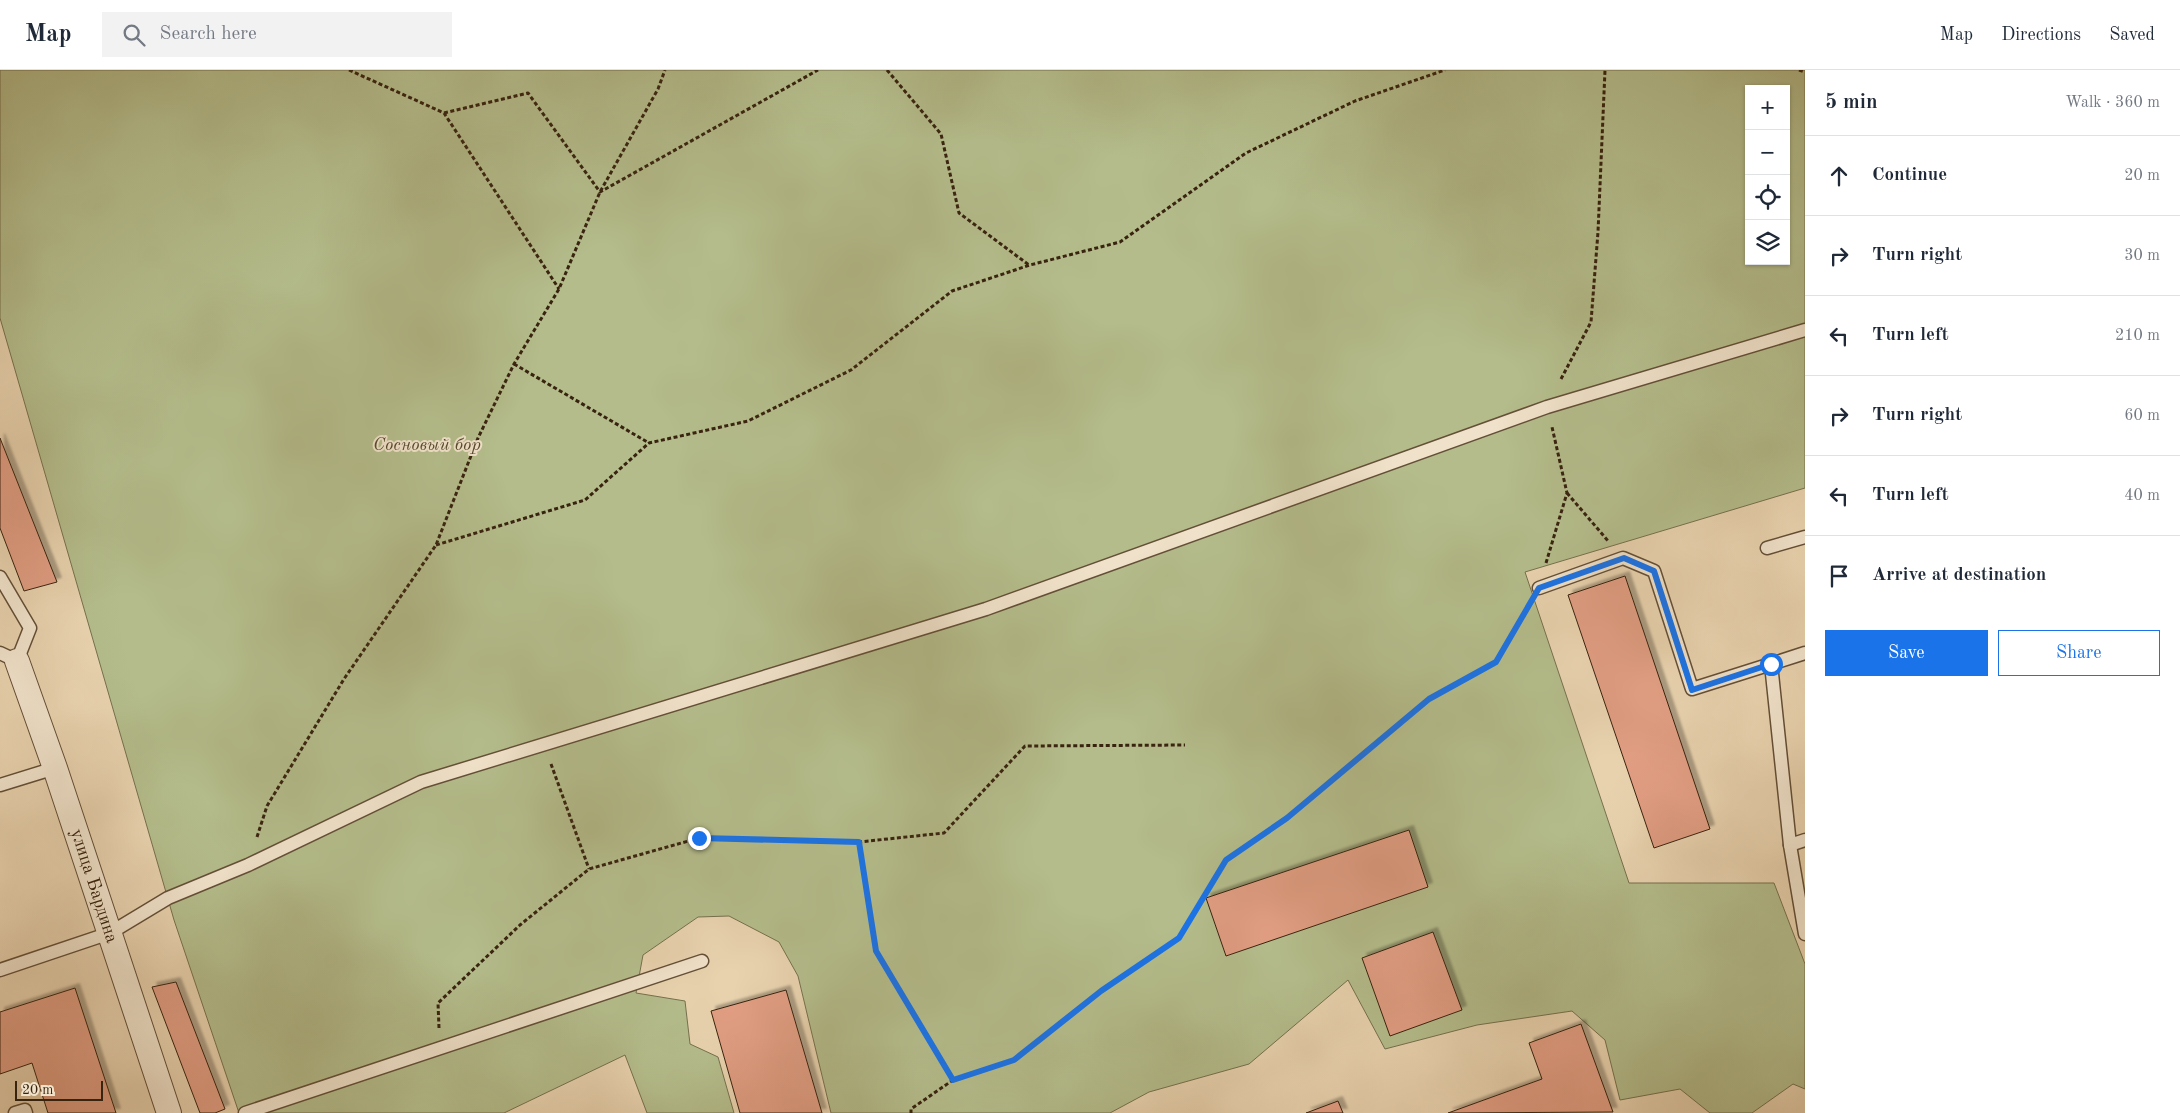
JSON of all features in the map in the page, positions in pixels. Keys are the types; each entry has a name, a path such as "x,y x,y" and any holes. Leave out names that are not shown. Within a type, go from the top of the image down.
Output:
{"street":[{"name":"улица Бардина","path":"9,657 55,768 169,1113"}],"lane":[{"path":"0,970 110,933 168,898 248,865 420,782 986,609 1547,407 1805,330"},
{"path":"1767,548 1805,537"},
{"path":"1539,588 1624,558 1654,571 1692,690 1805,653"},
{"path":"0,577 30,628 9,657"},
{"path":"1771,664 1790,845 1805,934"},
{"path":"0,785 55,768"},
{"path":"1790,845 1805,840"},
{"path":"245,1113 702,962"},
{"path":"15,1113 25,1110 26,1113"}],"path":[{"path":"349,70 444,113 559,289"},
{"path":"248,865 267,806 344,679 436,544 478,438 514,364 559,289 600,192 658,89 665,70"},
{"path":"600,192 818,70"},
{"path":"887,70 941,134 959,213 1030,265"},
{"path":"436,544 585,500 649,443 748,421 851,370 952,290 1030,265 1120,242 1246,152 1355,101 1445,70"},
{"path":"1605,70 1598,232 1590,322 1547,407 1567,493 1624,558"},
{"path":"1799,70 1805,72"},
{"path":"444,113 528,93 600,192"},
{"path":"514,364 649,443"},
{"path":"911,1113 911,1108 953,1080 1014,1060 1101,991 1179,938 1226,860 1287,818 1429,699 1496,662 1539,588 1567,493"},
{"path":"544,744 589,869"},
{"path":"439,1048 438,1003 520,925 589,869 699,838 859,842 944,833 1025,746 1185,745"},
{"path":"859,842 876,951 953,1080"}],"green space":[{"name":"Сосновый бор","path":"0,70 1805,70 1805,488 1525,572 1629,883 1774,883 1805,964 1805,1089 1793,1084 1752,1113 1710,1113 1680,1089 1620,1100 1605,1040 1572,1011 1477,1025 1385,1049 1348,980 1249,1064 1149,1092 1110,1113 831,1113 798,976 779,942 729,916 698,917 643,955 636,993 685,1001 690,1044 718,1057 734,1113 647,1113 625,1055 504,1113 239,1113 174,920 0,318"}],"building":[{"path":"0,438 57,582 24,591 0,528"},
{"path":"1625,576 1710,829 1654,848 1568,595"},
{"path":"1409,830 1428,887 1226,956 1206,898"},
{"path":"1433,932 1462,1010 1390,1036 1362,958"},
{"path":"176,982 225,1109 215,1113 200,1113 152,987"},
{"path":"75,988 116,1113 48,1113 32,1063 0,1074 0,1012"},
{"path":"786,990 822,1113 740,1113 711,1011"},
{"path":"1581,1024 1613,1112 1448,1113 1542,1079 1529,1043"},
{"path":"1338,1101 1343,1113 1306,1113"}],"route":[{"path":"699,838 859,842 876,951 953,1080 1014,1060 1101,991 1179,938 1226,860 1287,818 1429,699 1496,662 1539,588 1624,558 1654,571 1692,690 1771,664"}]}
